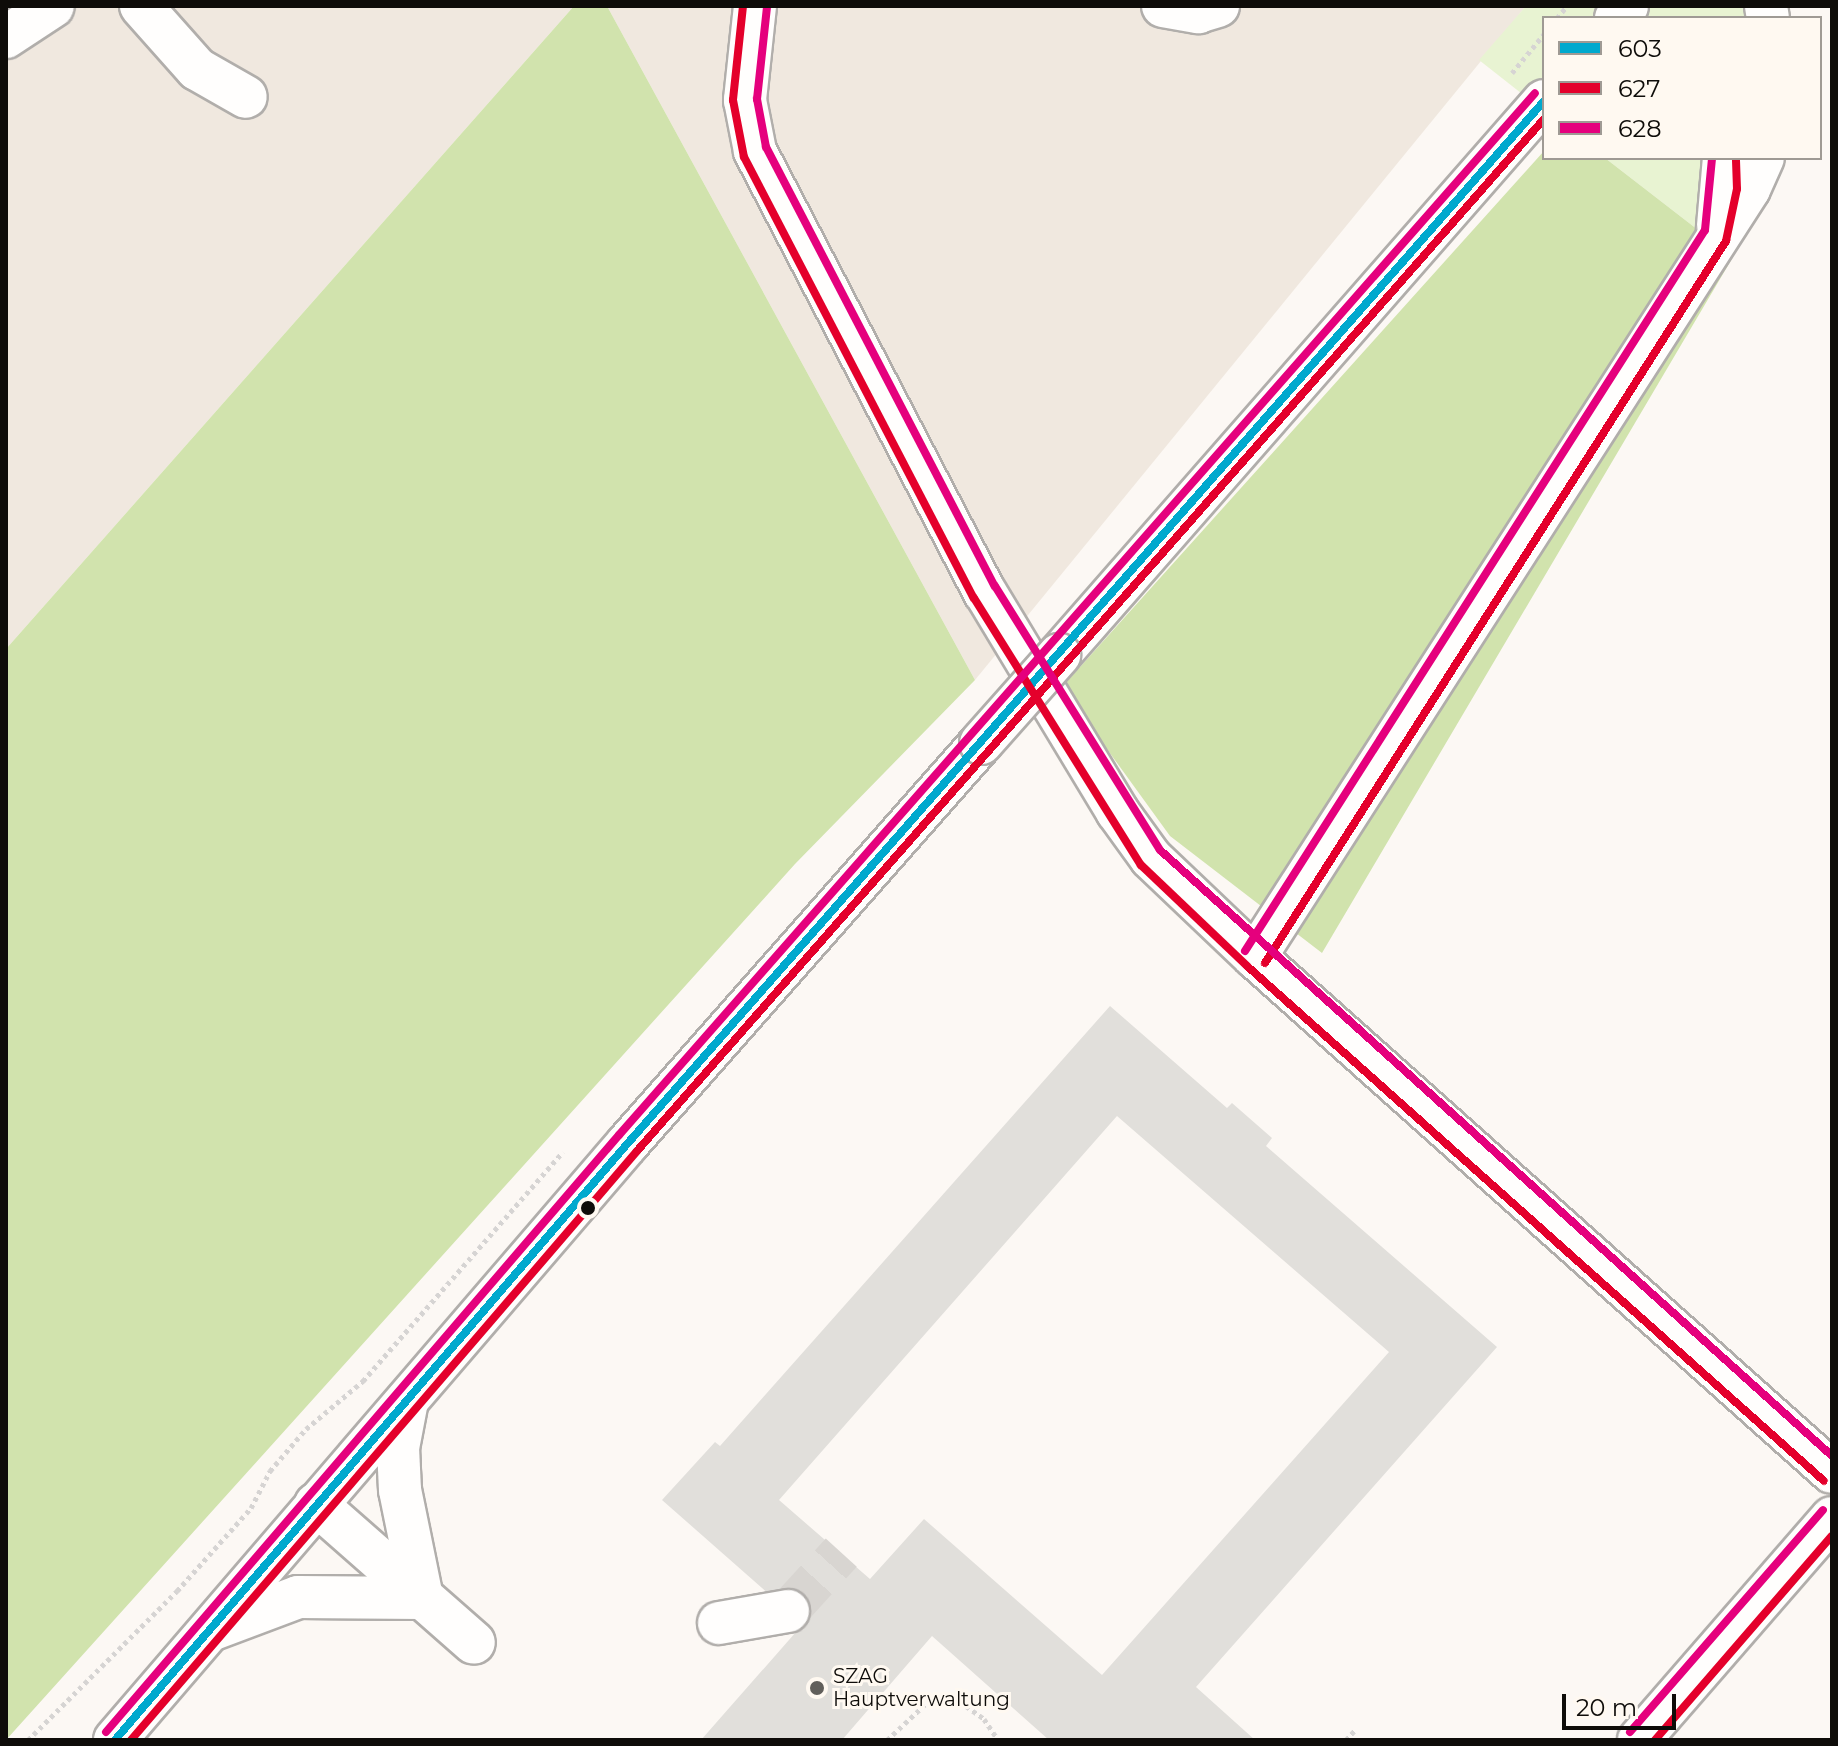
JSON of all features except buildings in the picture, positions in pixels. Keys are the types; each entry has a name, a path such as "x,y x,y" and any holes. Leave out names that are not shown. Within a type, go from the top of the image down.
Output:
{"street":[{"path":"6,37 53,6"},
{"path":"141,6 197,69 246,97"},
{"path":"755,6 745,100 755,151 783,212 1052,710 1151,858 1255,957 1832,1472"},
{"path":"1163,6 1198,12 1218,6"},
{"path":"115,1740 316,1504 981,743 1539,111"},
{"path":"1716,235 1725,188 1724,160"},
{"path":"1255,957 1716,235 1749,189 1762,160"},
{"path":"407,1401 398,1448 400,1490 422,1598"},
{"path":"316,1504 474,1643"},
{"path":"1639,1740 1832,1518"},
{"path":"208,1631 298,1597 422,1598"},
{"path":"719,1623 788,1611"}],"path":[{"path":"28,1740 177,1591 251,1508 270,1471 306,1429 363,1381 572,1141"},
{"path":"887,1740 933,1697 953,1697 984,1719 998,1740"},
{"path":"1346,1740 1355,1730"}],"shaded area":[{"path":"6,6 574,6 6,649"},
{"path":"607,6 1526,6 975,680"}],"green space":[{"path":"574,6 607,6 975,680 795,864 6,1740 6,649"},
{"path":"1526,6 1788,6 1790,16 1542,16 1542,109 1479,60"},
{"path":"1542,153 1542,160 1608,160 1733,257 1322,953 1170,836 1062,687"},
{"path":"1608,160 1784,160 1733,257"}],"tunnel":[{"path":"788,1611 841,1553"}],"transit line":[{"name":"627","path":"743,6 733,100 744,157 974,598 1141,865 1247,966 1824,1481"},
{"name":"628","path":"767,7 757,99 766,147 995,586 1160,850 1832,1456"},
{"name":"628","path":"106,1732 619,1135 1535,93"},
{"name":"603","path":"115,1740 628,1143 1542,103"},
{"name":"627","path":"131,1740 637,1151 1542,121"},
{"name":"628","path":"1245,951 1705,230 1712,160"},
{"name":"627","path":"1265,963 1726,241 1737,189 1736,160"},
{"name":"628","path":"1630,1732 1823,1510"},
{"name":"627","path":"1655,1740 1832,1536"}],"place":[{"name":"SZAG Hauptverwaltung","path":"817,1688"}]}
